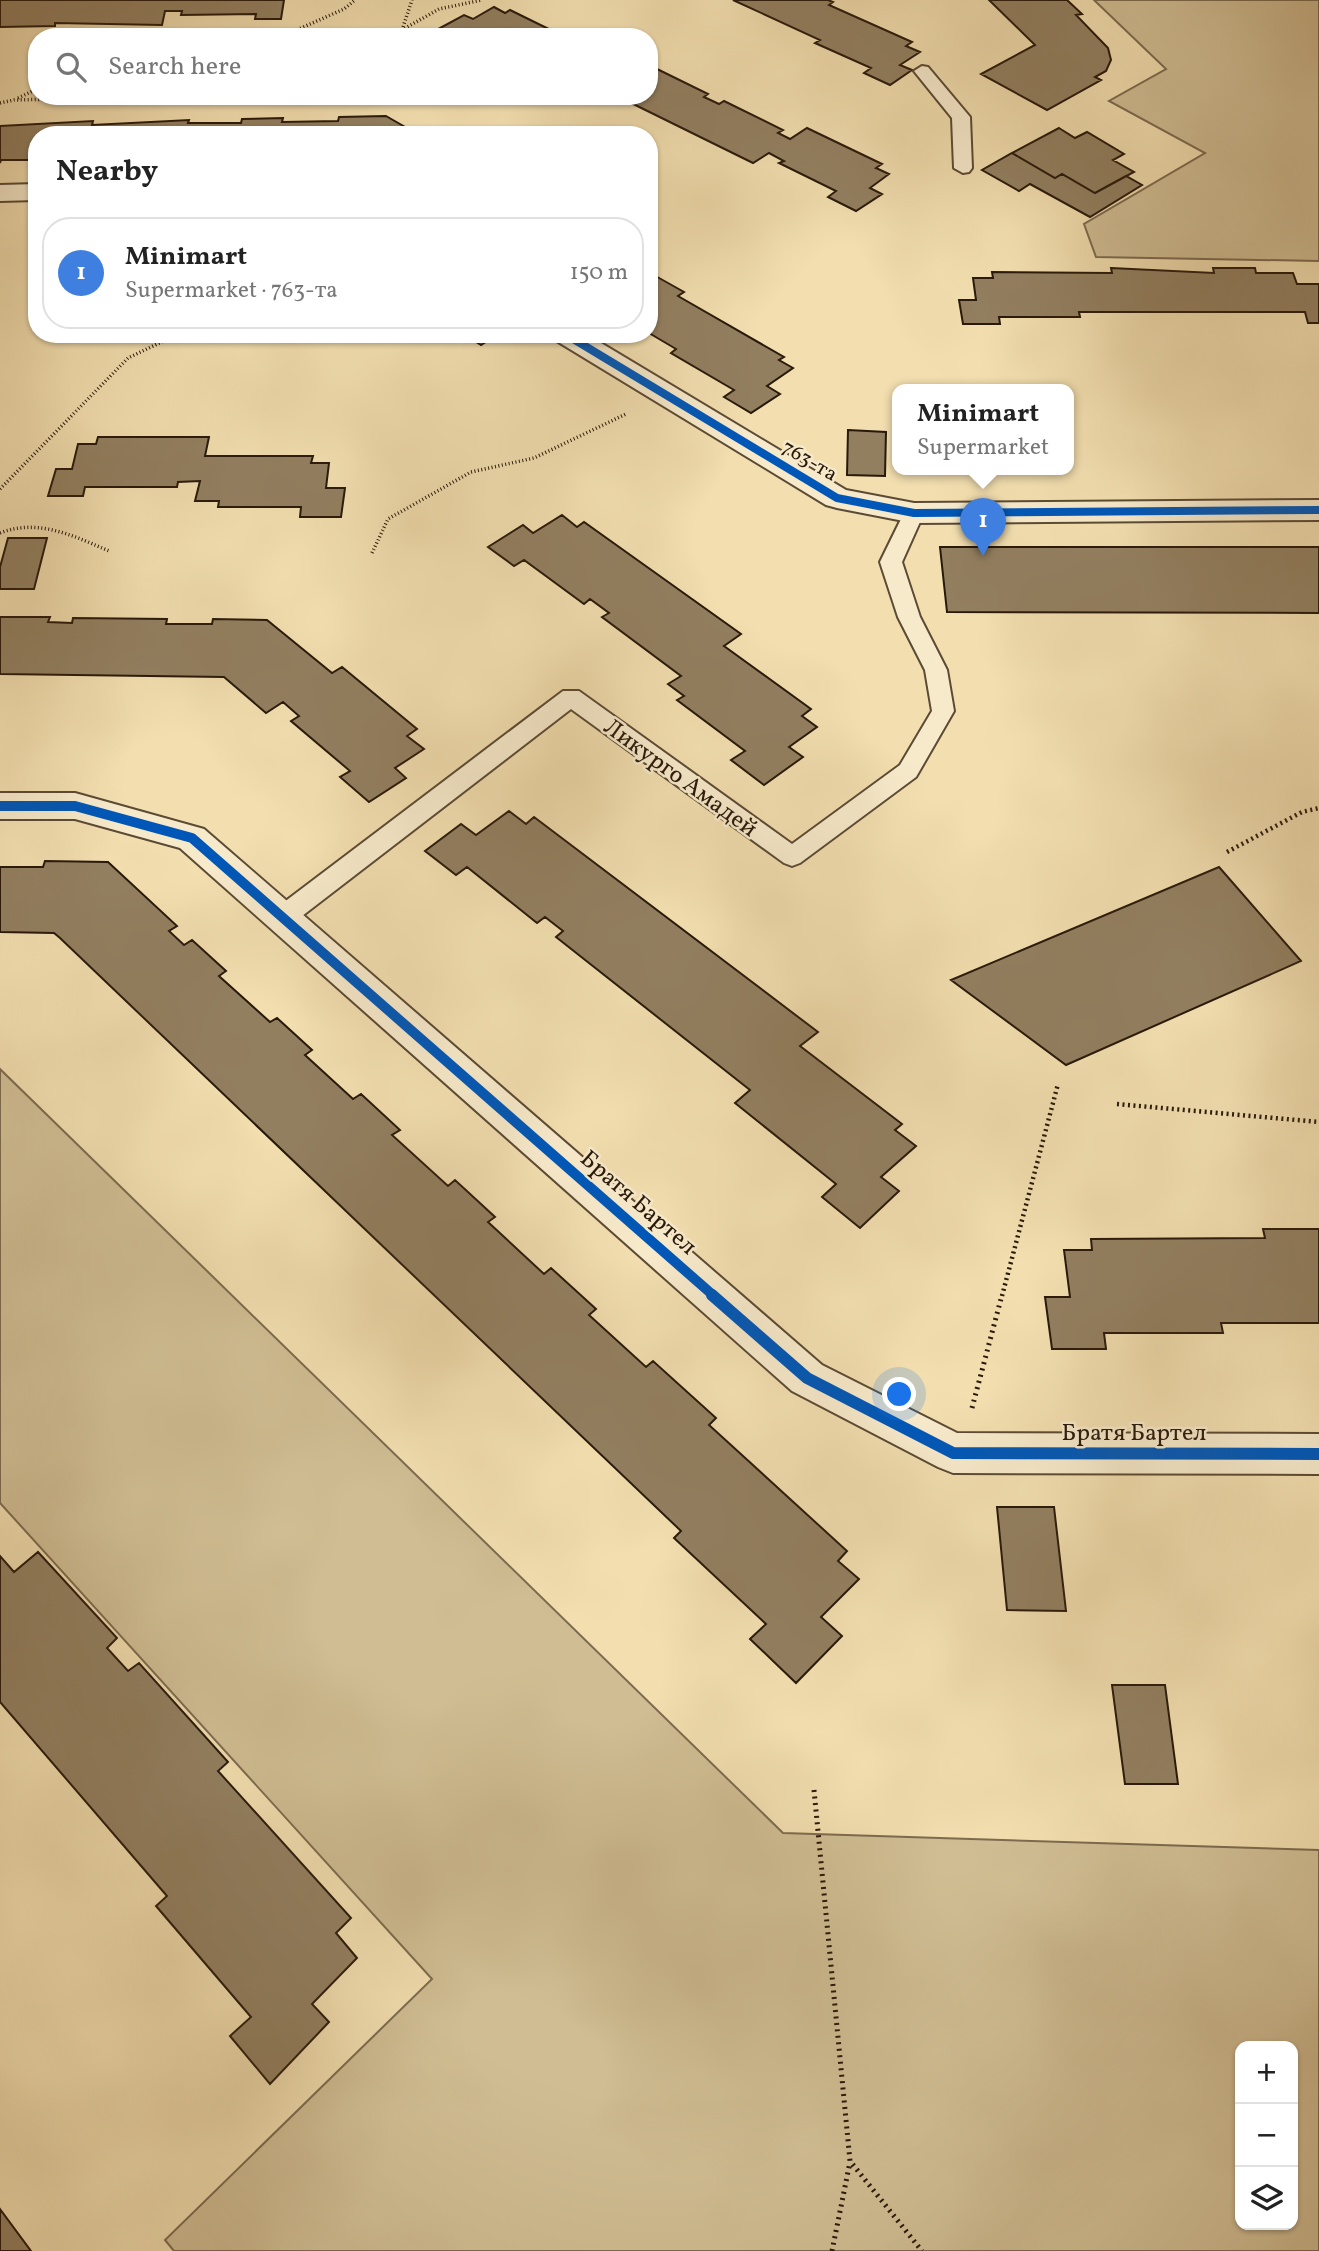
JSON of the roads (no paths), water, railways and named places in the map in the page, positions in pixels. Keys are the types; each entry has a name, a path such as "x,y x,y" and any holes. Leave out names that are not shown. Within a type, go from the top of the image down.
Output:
{"street":[{"path":"0,192 28,192"},
{"name":"763-та","path":"580,343 837,498 914,513 1319,510"},
{"name":"Братя Бартел","path":"0,806 75,806 192,838 807,1378 953,1453 1319,1454"}],"lane":[{"path":"922,71 961,117 963,169"},
{"name":"Ликурго Амадей","path":"284,916 571,697 792,857 908,771 943,710 936,670 909,617 891,562 914,513"}],"place":[{"name":"Minimart","path":"983,556"}]}
